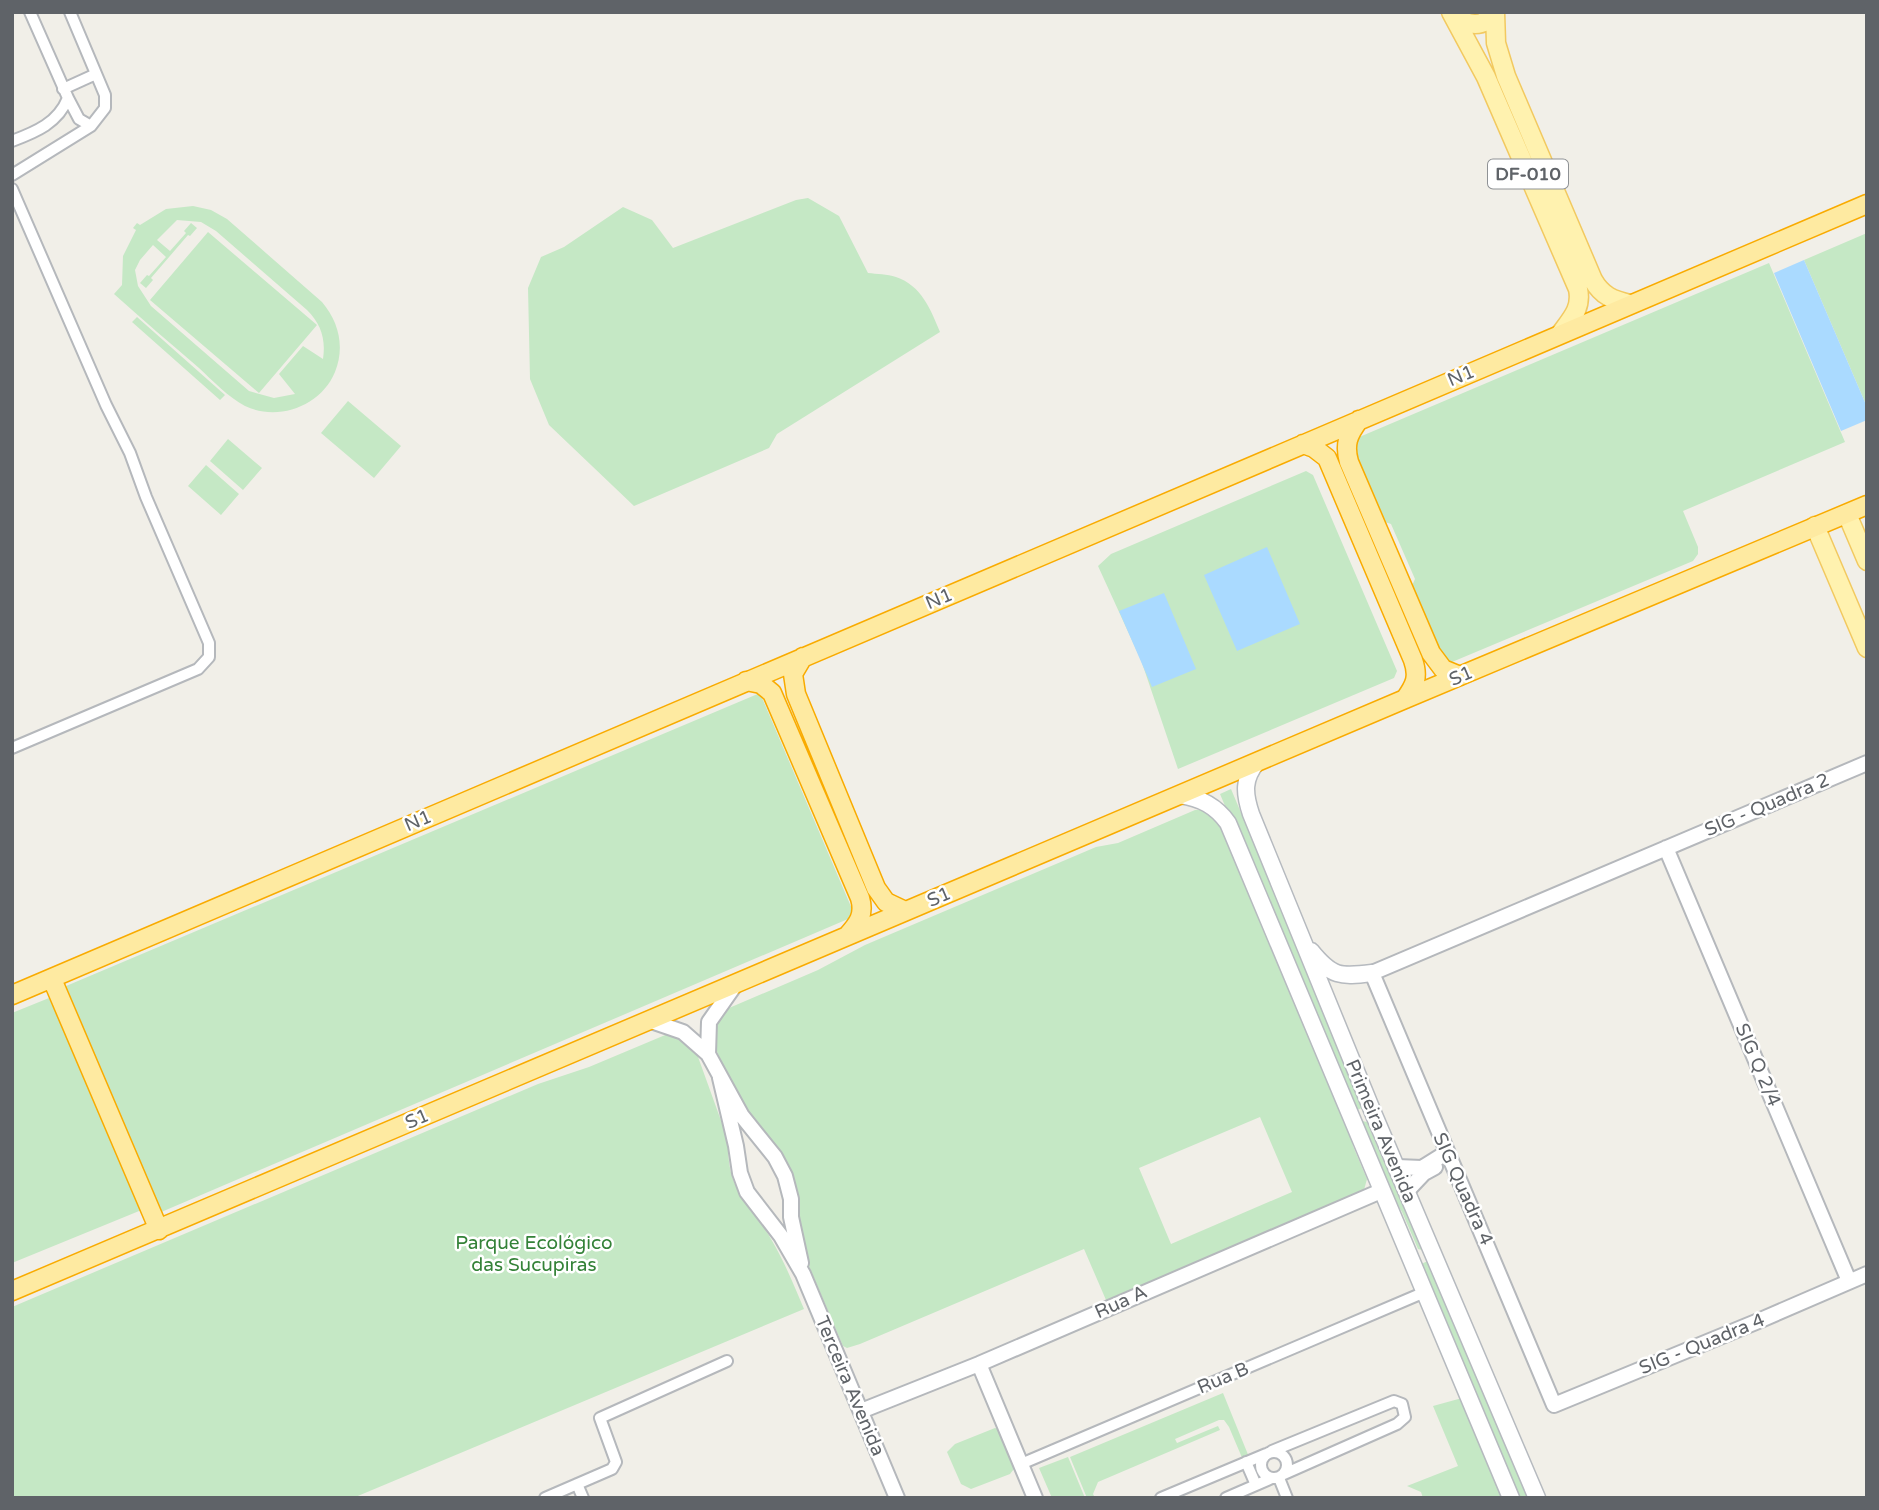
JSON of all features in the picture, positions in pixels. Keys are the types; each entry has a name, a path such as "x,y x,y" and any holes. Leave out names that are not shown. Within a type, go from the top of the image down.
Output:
{"highway":[{"name":"N1","path":"12,995 1867,204"},
{"path":"1359,420 1346,445 1349,461 1431,653 1443,669 1460,676"},
{"path":"1303,444 1327,458 1413,660 1416,682 1405,699"},
{"name":"S1","path":"12,1291 1867,505"},
{"path":"803,657 792,680 803,711 876,888 886,902 905,911"},
{"path":"746,681 761,684 772,693 860,898 863,911 847,936"},
{"path":"52,979 159,1230"}],"main road":[{"path":"1452,14 1462,23 1470,25 1481,23 1494,12"},
{"name":"DF-010","path":"1494,12 1496,43 1506,76 1592,280 1600,292 1614,300 1630,304"},
{"name":"DF-010","path":"1452,14 1486,77 1578,289 1580,300 1576,314 1561,333"},
{"path":"1847,514 1867,561"},
{"path":"1815,526 1867,648"},
{"name":"Primeira Avenida","path":"1257,762 1245,782 1248,805 1301,940 1537,1498"},
{"name":"Primeira Avenida","path":"1180,795 1204,801 1216,809 1228,824 1511,1498"},
{"path":"1301,940 1333,973 1346,976 1372,973"},
{"path":"1354,1124 1361,1114 1374,1115"},
{"path":"1409,1255 1422,1258 1431,1248"}],"street":[{"path":"30,12 79,119 91,126"},
{"path":"12,175 91,126 106,104 70,12"},
{"path":"12,141 45,126 63,109 66,94 96,74"},
{"path":"12,189 106,405 130,453 146,497 209,643 209,657 198,669 12,748"},
{"name":"SIG - Quadra 2","path":"1666,848 1867,763"},
{"path":"1372,973 1666,848"},
{"name":"SIG Q 2/4","path":"1666,848 1849,1281"},
{"name":"SIG Quadra 4","path":"1372,973 1444,1160 1459,1181 1554,1405"},
{"path":"708,1054 709,1022 735,985"},
{"path":"648,1020 683,1032 708,1054 742,1116 762,1139 785,1176 803,1274"},
{"path":"720,1078 740,1173 747,1192 765,1214 803,1274"},
{"path":"736,1146 742,1140 753,1137 762,1139"},
{"path":"1397,1167 1422,1168 1444,1160"},
{"path":"1407,1191 1424,1173 1444,1160"},
{"name":"Rua A","path":"861,1411 979,1364 1381,1191"},
{"path":"765,1214 772,1215 783,1211 791,1199"},
{"name":"Terceira Avenida","path":"803,1274 897,1498"},
{"path":"1849,1281 1867,1274"},
{"name":"SIG - Quadra 4","path":"1554,1405 1849,1281"},
{"name":"Rua B","path":"1021,1464 1425,1292"},
{"path":"545,1498 612,1469 617,1462 600,1418 727,1360"},
{"path":"979,1364 1035,1498"},
{"path":"1161,1498 1394,1401 1402,1404 1405,1417 1397,1424 1226,1498"},
{"path":"1278,1477 1287,1461 1279,1452 1269,1452 1262,1459 1262,1471 1278,1477 1287,1498"},
{"path":"1246,1462 1256,1485"},
{"path":"577,1485 583,1498"}],"green space":[{"path":"808,198 839,216 868,273 896,277 919,292 940,332 777,434 769,448 634,506 549,425 530,379 528,288 541,257 564,247 623,207 652,220 673,248 796,200"},
{"path":"193,206 211,210 227,219 322,302 336,326 340,353 335,372 320,394 297,408 284,411 258,411 245,406 114,294 122,285 123,256 136,230 133,228 137,223 140,225 166,209","holes":["177,220 201,222 216,231 307,310 319,326 324,345 323,359 303,346 279,374 295,394 274,398 249,391 151,306 138,286 135,270 153,245 166,257 140,283 146,288 153,280 151,278 197,228 191,223 170,251 157,240"]},
{"path":"208,232 317,325 259,393 150,300"},
{"path":"1867,233 1867,407 1804,260"},
{"path":"1769,263 1845,442 1683,511 1698,547 1698,554 1693,561 1452,662 1446,662 1441,657 1411,588 1415,579 1391,524 1382,521 1352,449 1357,438"},
{"path":"137,317 225,395 220,400 132,322"},
{"path":"348,401 401,446 374,478 321,433"},
{"path":"228,439 262,468 243,490 210,461"},
{"path":"206,465 239,494 221,515 188,486"},
{"path":"1306,471 1313,475 1397,671 1394,678 1178,769 1141,660 1098,566 1111,554"},
{"path":"760,693 855,916 159,1213 59,989"},
{"path":"1231,789 1365,1107 1354,1111 1220,794"},
{"path":"1195,810 1206,810 1219,819 1349,1124 1353,1146 1367,1179 1364,1190 1109,1301 1106,1300 1084,1249 860,1344 847,1348 843,1346 802,1250 793,1210 758,1130 732,1087 710,1035 722,1011 818,970 865,945 1096,847 1118,843","holes":["1260,1117 1292,1192 1171,1244 1139,1168"]},
{"path":"49,998 144,1209 12,1263 12,1013"},
{"name":"Parque Ecológico das Sucupiras","path":"670,1033 693,1043 728,1140 735,1184 776,1247 804,1309 353,1498 12,1498 12,1307 538,1084 589,1067"},
{"path":"1360,1122 1367,1122 1382,1158 1397,1182 1424,1248 1422,1250 1418,1249 1402,1212 1387,1188"},
{"path":"1430,1260 1531,1498 1518,1498 1419,1265"},
{"path":"1223,1393 1249,1457 1243,1460 1229,1427 1224,1420 1219,1420 1175,1439 1177,1443 1218,1426 1220,1430 1098,1482 1093,1494 1095,1498 1087,1498 1070,1457"},
{"path":"1462,1398 1503,1496 1423,1498 1421,1492 1407,1486 1458,1466 1433,1406"},
{"path":"995,1428 1002,1430 1017,1465 1010,1474 971,1489 961,1484 947,1452 955,1444"},
{"path":"1068,1457 1085,1498 1052,1498 1039,1468"}],"water":[{"path":"1804,260 1867,407 1867,420 1841,431 1774,273"},
{"path":"1267,547 1300,624 1237,651 1204,575"},
{"path":"1164,593 1196,669 1152,687 1119,611"}]}
